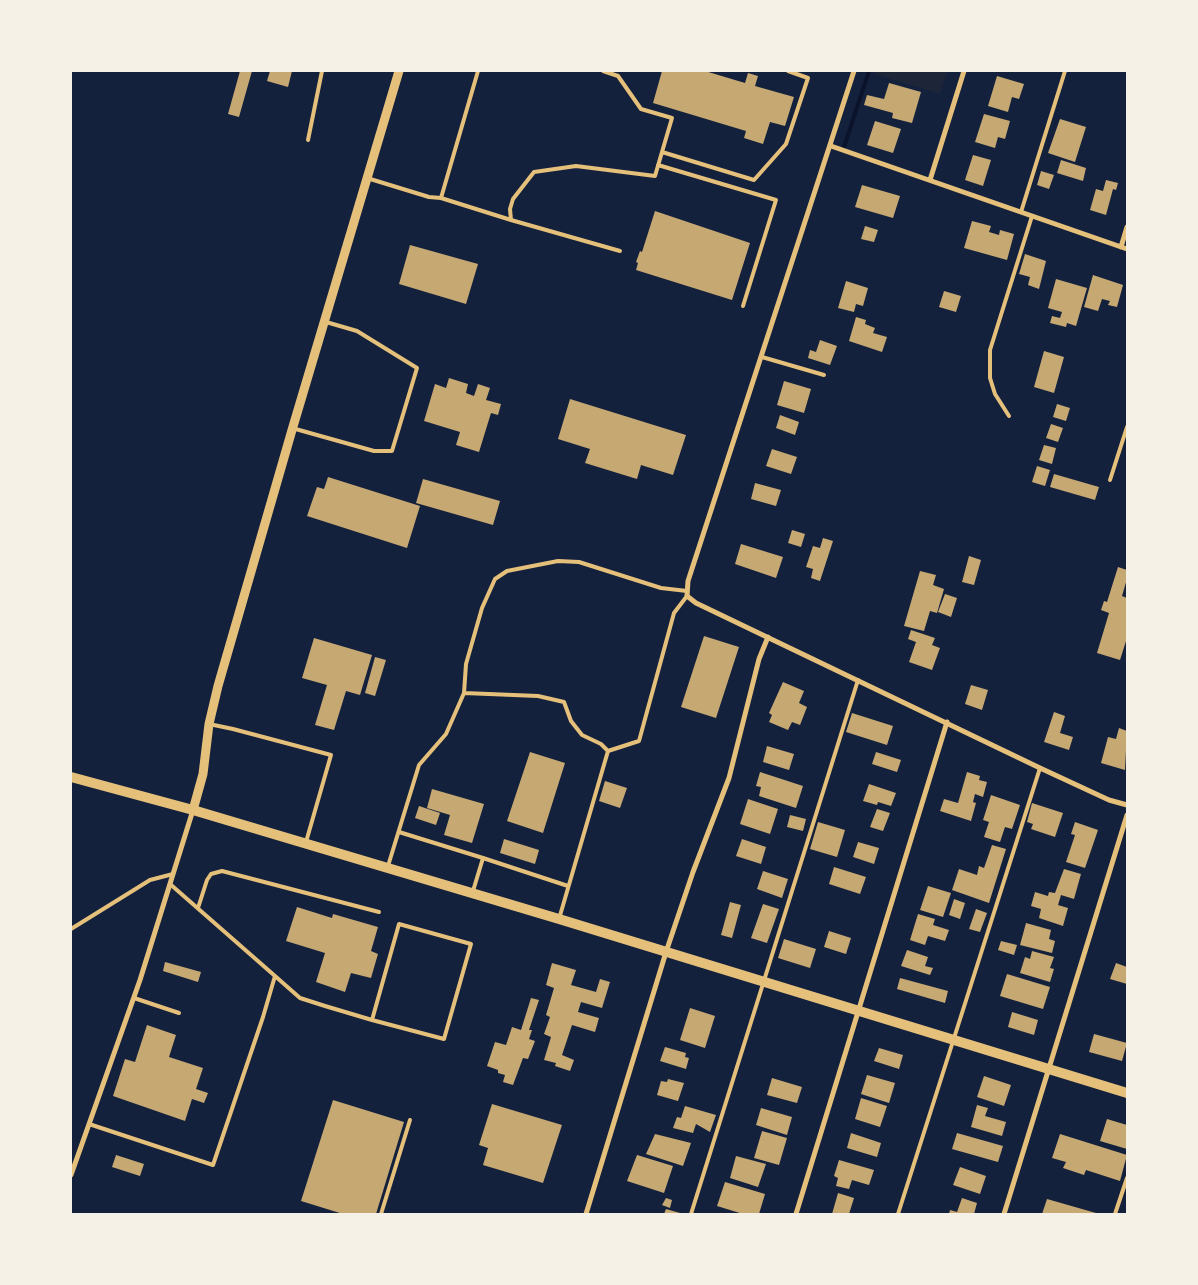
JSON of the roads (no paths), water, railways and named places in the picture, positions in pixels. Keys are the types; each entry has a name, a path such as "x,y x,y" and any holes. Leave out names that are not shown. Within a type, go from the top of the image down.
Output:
{"main road":[{"path":"71,777 193,810 472,893 1127,1093"}],"street":[{"path":"71,1176 134,998 193,810 203,774 209,724 292,428 399,71"},
{"path":"854,71 688,581 687,593 696,603 1040,768 1109,800 1127,805"},
{"path":"930,180 964,71"},
{"path":"831,146 1124,248 1127,227"},
{"path":"586,1214 666,952 693,872 729,778 759,659 768,637"},
{"path":"796,1214 860,1011 947,722"},
{"path":"1004,1214 1127,815"}],"lane":[{"path":"308,140 322,71"},
{"path":"441,198 478,71"},
{"path":"511,220 510,210 513,199 534,172 576,166 655,176 672,118 641,109 619,74 603,71"},
{"path":"662,152 754,180 786,144 808,78 788,71"},
{"path":"1021,212 1065,71"},
{"path":"658,165 776,200 743,306"},
{"path":"367,178 620,251"},
{"path":"1009,416 995,394 990,378 990,350 1032,216"},
{"path":"292,428 374,451 392,451 417,368 390,350 357,332 324,322"},
{"path":"762,357 824,375"},
{"path":"1110,480 1127,427"},
{"path":"387,868 419,765 446,734 464,693 466,664 482,608 495,579 507,571 558,561 579,562 661,588 687,593 674,612 638,741 608,751"},
{"path":"691,1214 858,680"},
{"path":"464,693 538,696 564,702 571,721 582,735 601,744 608,751"},
{"path":"209,724 233,728 330,755 306,844"},
{"path":"558,919 608,751"},
{"path":"898,1214 1040,768"},
{"path":"399,832 568,886"},
{"path":"472,893 483,858"},
{"path":"198,908 207,880 212,874 222,871 379,912"},
{"path":"71,929 150,880 173,874"},
{"path":"170,884 300,998 372,1020 444,1040 471,944 399,924 372,1020"},
{"path":"89,1124 213,1165 276,976"},
{"path":"134,998 178,1013"},
{"path":"381,1214 410,1120"},
{"path":"1115,1214 1127,1178"}],"waterway":[{"path":"843,150 869,71"}]}
